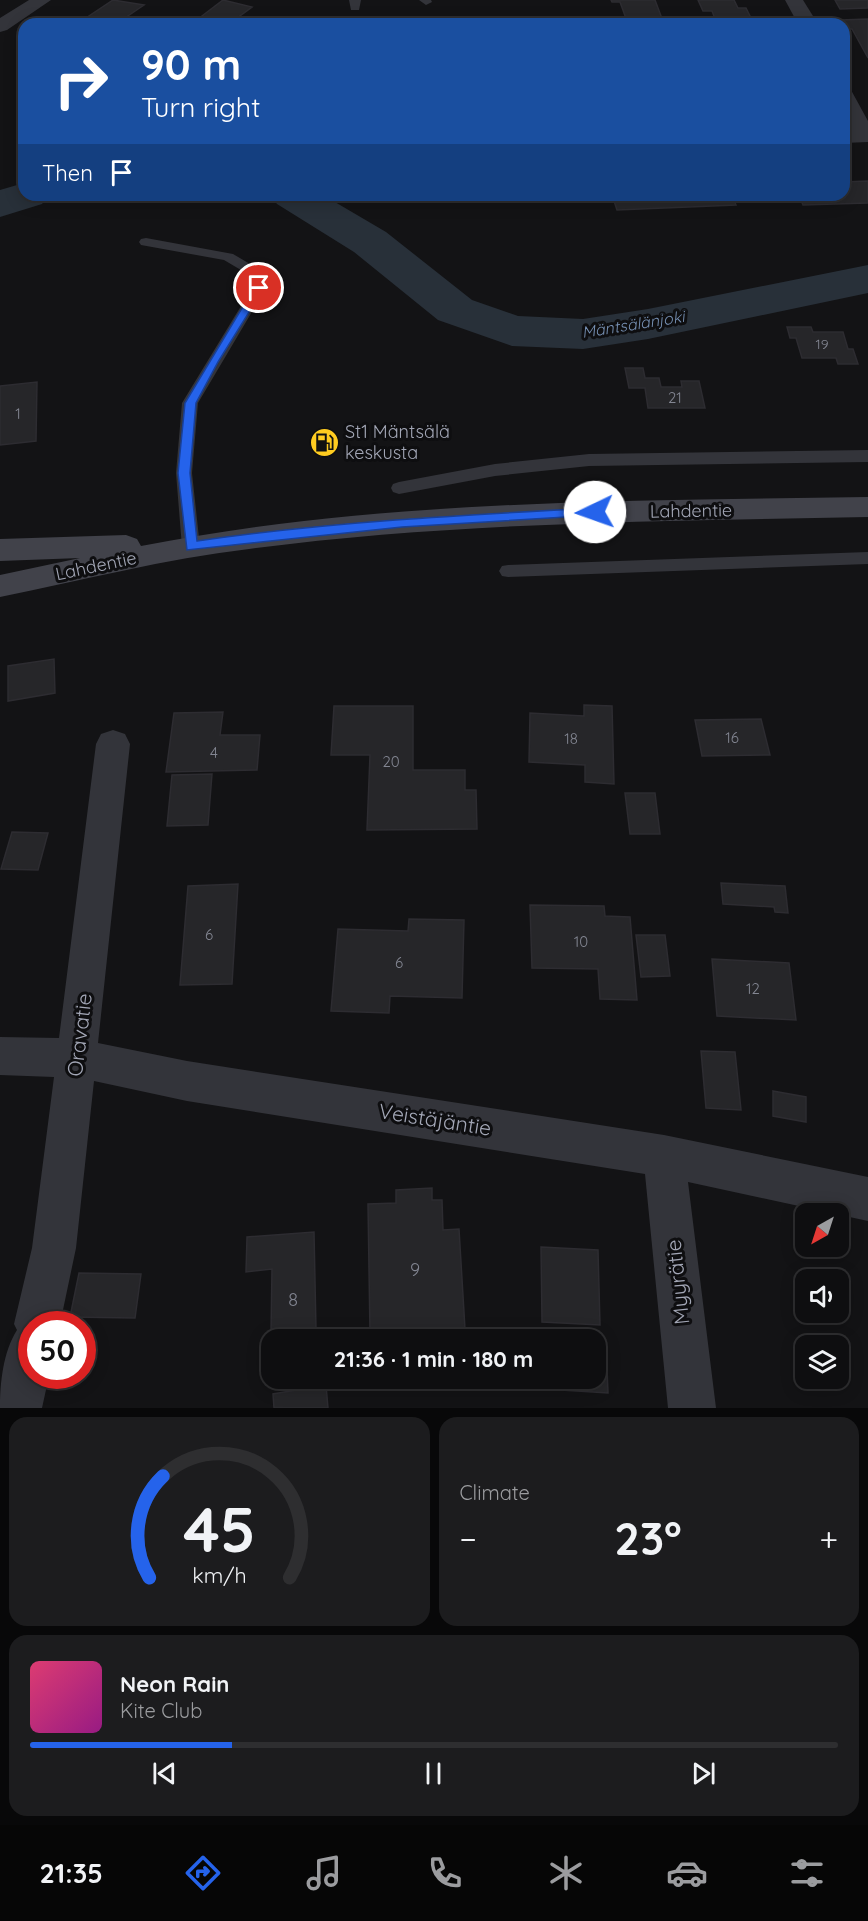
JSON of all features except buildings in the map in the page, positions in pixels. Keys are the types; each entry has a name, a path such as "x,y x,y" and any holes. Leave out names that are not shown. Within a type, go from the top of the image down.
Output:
{"main road":[{"name":"Lahdentie","path":"0,586 191,547 250,538 402,523 595,512 868,507"},
{"name":"Lahdentie","path":"0,550 85,546 191,547"}],"street":[{"path":"0,26 42,0"},
{"path":"794,0 804,18"},
{"path":"850,106 865,136 850,137"},
{"name":"Oravatie","path":"40,1311 54,1248 113,744"},
{"name":"Veistäjäntie","path":"0,1056 78,1058 187,1081 664,1156 868,1199"},
{"name":"Myyrätie","path":"664,1156 692,1408"},
{"path":"18,1408 22,1389"}],"lane":[{"path":"146,242 228,257 252,271 259,288 190,403 184,473 191,547"},
{"path":"399,488 495,470 589,460 868,456"},
{"path":"508,571 868,558"}],"waterway":[{"name":"Mäntsälänjoki","path":"0,204 18,198"},
{"name":"Mäntsälänjoki","path":"302,201 370,242 455,310 512,331 583,334 648,324 868,279"}],"place":[{"name":"St1 Mäntsälä keskusta","path":"324,442"}],"route":[{"path":"259,288 190,403 184,473 191,547 250,538 402,523 595,512"}]}
